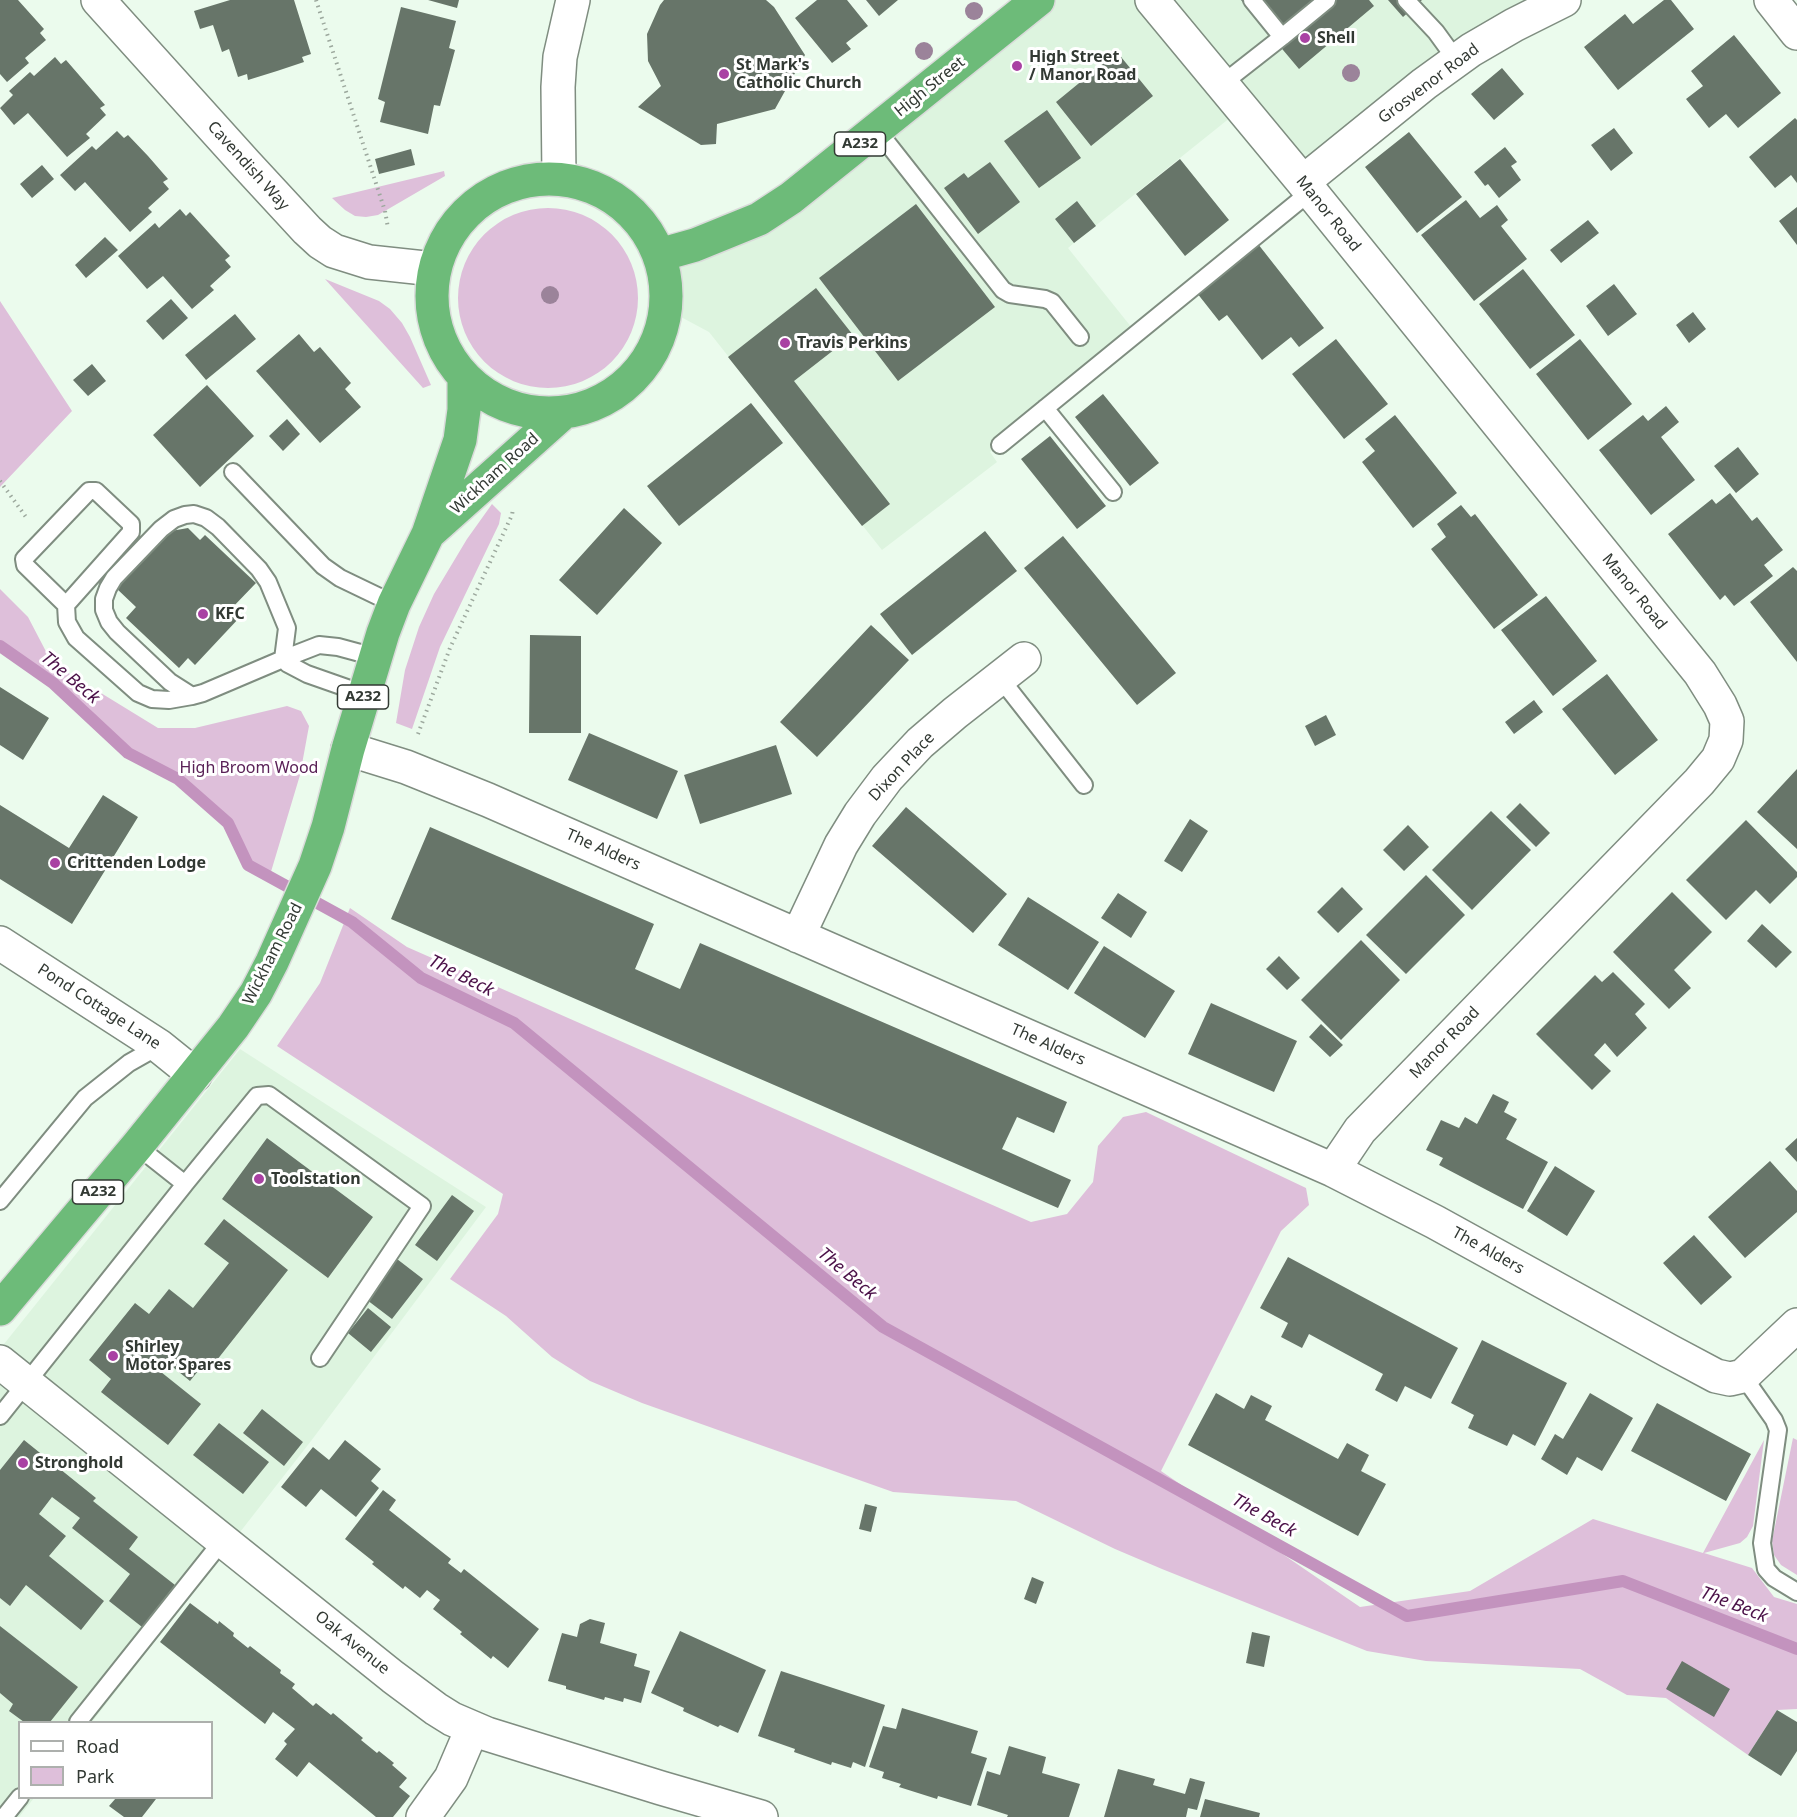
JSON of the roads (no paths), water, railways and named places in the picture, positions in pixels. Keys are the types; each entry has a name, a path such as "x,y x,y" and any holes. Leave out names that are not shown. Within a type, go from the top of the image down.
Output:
{"highway":[{"name":"High Street","path":"663,254 759,219 790,198 877,130 1038,0"},
{"path":"559,177 583,183 616,199 638,216 663,254 667,284 666,309 644,361 622,386 592,405 562,414 530,414 506,407 483,394 464,379 447,355 435,324 431,298 434,269 443,242 459,219 483,199 511,185 538,178 559,177"},
{"name":"Wickham Road","path":"0,1309 195,1075 233,1027 256,993 315,866 375,657 394,604 428,534 460,440 464,410 464,379"},
{"name":"Wickham Road","path":"428,534 562,414"}],"street":[{"name":"Cavendish Way","path":"98,0 307,230 333,251 369,262 434,269"},
{"path":"559,177 560,57 573,0"},
{"name":"Manor Road","path":"1152,0 1307,187 1700,674 1720,705 1727,721 1726,740 1718,759 1700,782 1360,1130 1333,1170"},
{"name":"Grosvenor Road","path":"1307,187 1424,84 1514,25 1564,0"},
{"path":"1771,0 1797,33"},
{"name":"Dixon Place","path":"798,936 841,845 860,814 887,778 920,743 1012,669"},
{"name":"The Alders","path":"348,749 406,767 488,800 1333,1170 1435,1222 1716,1376 1736,1377"},
{"name":"Pond Cottage Lane","path":"0,943 159,1046 195,1075"},
{"path":"1736,1377 1797,1325"},
{"name":"Oak Avenue","path":"0,1362 436,1709 472,1729 761,1817"},
{"path":"423,1817 451,1778 472,1729"}],"lane":[{"path":"1222,84 1327,0"},
{"path":"1406,0 1436,32 1457,61"},
{"path":"1256,1 1282,36"},
{"path":"877,130 1003,290 1010,294 1052,302 1080,337"},
{"path":"1000,445 1307,187"},
{"path":"1045,408 1113,492"},
{"path":"233,472 323,566 340,578 394,604"},
{"path":"66,605 131,532 131,524 96,490 89,491 24,559 25,565 66,605 67,622 76,638 138,693 152,699 169,700 192,696 320,645 338,647 375,657"},
{"path":"192,696 170,682 117,632 109,622 104,610 104,599 114,578 161,529 185,514 206,518 218,527 259,569 268,582 287,628 283,659"},
{"path":"283,659 307,674 364,694"},
{"path":"1012,669 1084,785"},
{"path":"0,1201 85,1098 129,1063 159,1046"},
{"path":"0,1416 257,1096 269,1095 422,1206 320,1358"},
{"path":"137,1146 185,1184"},
{"path":"1736,1377 1774,1420 1778,1430 1762,1543 1766,1569 1774,1578 1797,1592"},
{"path":"79,1721 224,1540"},
{"path":"4,1817 18,1799"}],"waterway":[{"name":"The Beck","path":"0,646 53,683 128,753 178,779 228,823 248,865 352,922 421,978 514,1023 883,1327 1407,1616 1623,1581 1797,1649"}],"place":[{"name":"Shell","path":"1305,38"},
{"name":"High Street / Manor Road","path":"1017,66"},
{"name":"St Mark's Catholic Church","path":"724,74"},
{"name":"Travis Perkins","path":"785,343"},
{"name":"KFC","path":"203,614"},
{"name":"Crittenden Lodge","path":"55,863"},
{"name":"Toolstation","path":"259,1179"},
{"name":"Shirley Motor Spares","path":"113,1356"},
{"name":"Stronghold","path":"23,1463"}],"park label":[{"name":"High Broom Wood","path":"249,768"}]}
